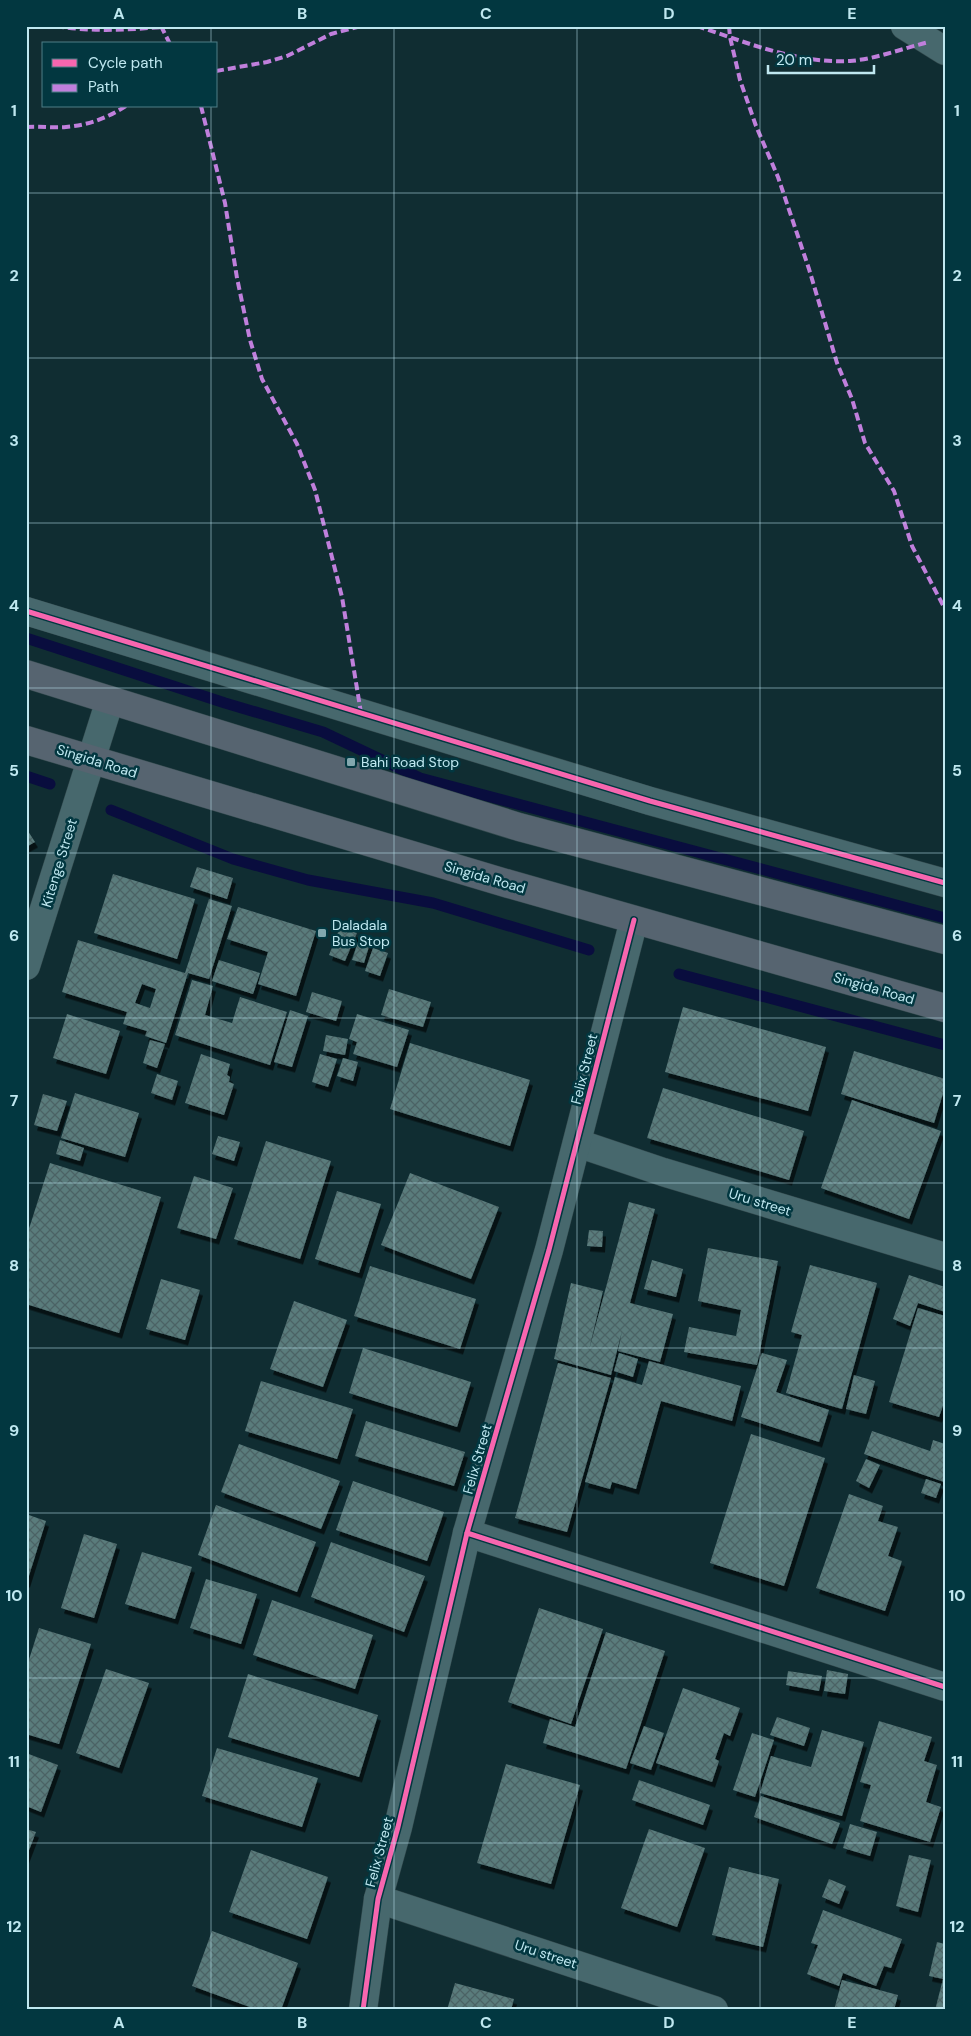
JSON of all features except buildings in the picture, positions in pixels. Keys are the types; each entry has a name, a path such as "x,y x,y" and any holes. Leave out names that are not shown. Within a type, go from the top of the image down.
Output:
{"highway":[{"path":"26,674 518,827 945,940"},
{"name":"Singida Road","path":"26,740 634,920 945,1008"}],"street":[{"path":"905,26 945,52"},
{"path":"26,611 641,798 945,882"},
{"name":"Kitenge Street","path":"26,966 110,700"},
{"name":"Felix Street","path":"363,2010 378,1899 398,1827 467,1533 549,1250 634,920"},
{"name":"Uru street","path":"577,1143 663,1172 945,1257"},
{"path":"467,1533 945,1687"},
{"name":"Uru street","path":"378,1899 714,2010"}],"waterway":[{"path":"26,638 225,703 323,732 420,778 945,918"},
{"path":"26,776 50,784"},
{"path":"111,810 233,859 308,880 433,903 589,950"},
{"path":"679,974 945,1045"}],"marked path":[{"path":"56,26 109,30 162,27"},
{"path":"161,26 169,42"},
{"path":"218,71 267,62 287,56 331,34 361,26"},
{"path":"448,26 459,26"},
{"path":"697,26 772,51 830,61 870,58 929,42"},
{"path":"729,26 740,80 756,126 778,177 809,269 837,363 852,399 865,443 894,491 912,546 945,609"},
{"path":"26,127 82,125 105,117 122,108"},
{"path":"201,108 225,203 237,278 250,340 262,379 297,444 315,490 342,597 361,713"}],"cycle path":[{"path":"26,611 650,801 945,883"},
{"path":"363,2010 378,1899 398,1827 467,1533 549,1250 634,920"},
{"path":"467,1533 945,1687"}],"place":[{"name":"Bahi Road Stop","path":"351,762"},
{"name":"Daladala Bus Stop","path":"322,933"}]}
